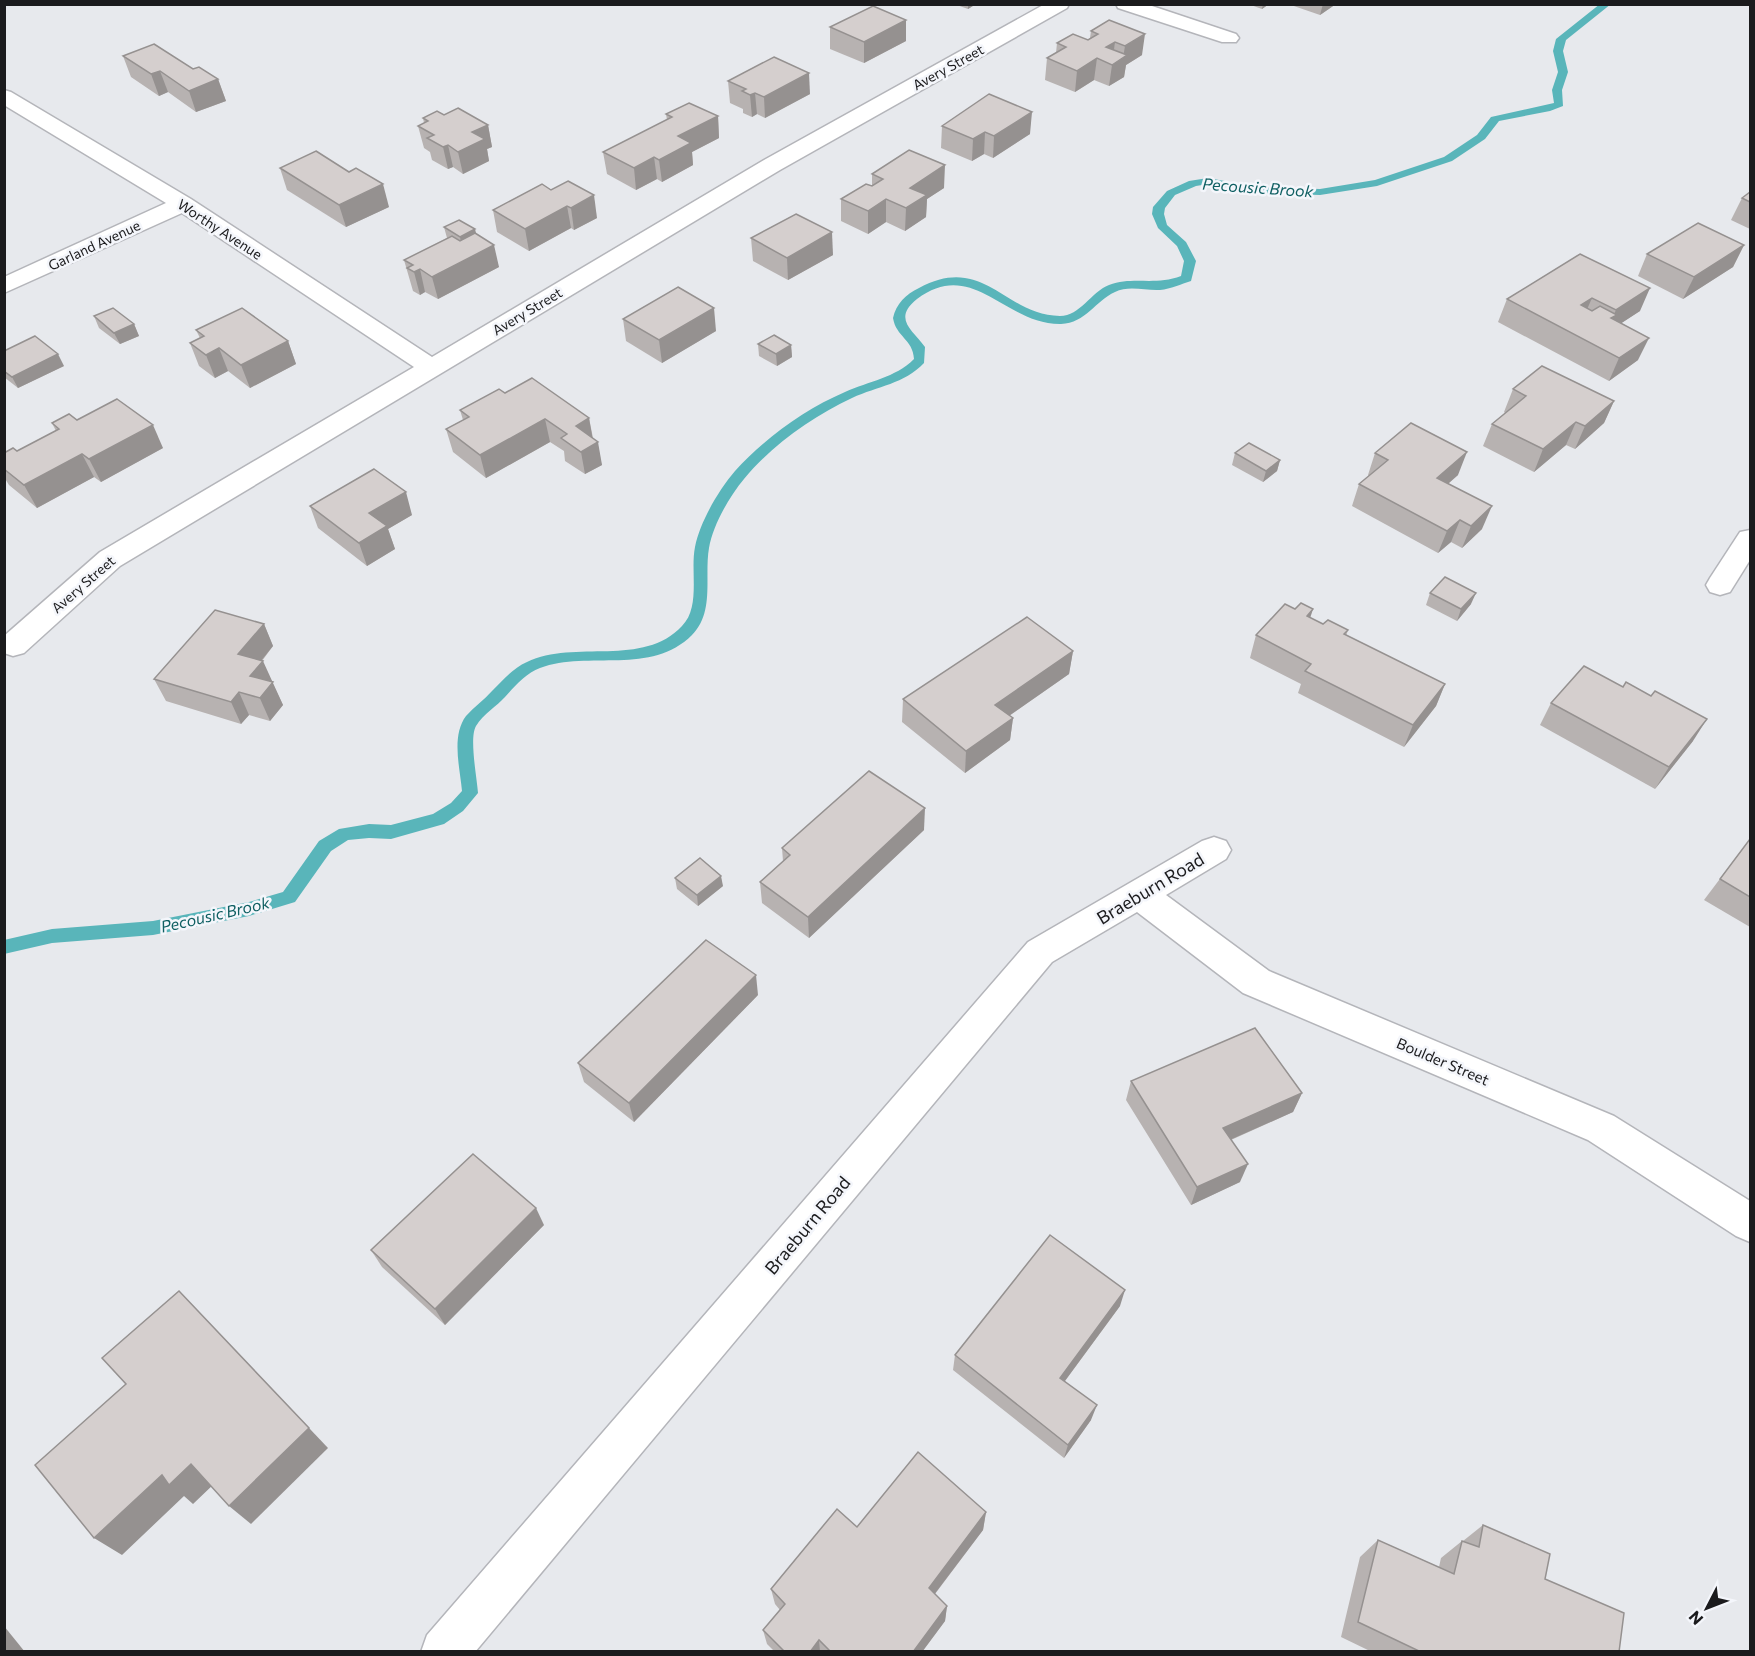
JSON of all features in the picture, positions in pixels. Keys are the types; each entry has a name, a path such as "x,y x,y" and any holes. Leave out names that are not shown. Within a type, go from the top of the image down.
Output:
{"street":[{"name":"Avery Street","path":"13,645 110,559 772,165 1060,4"},
{"path":"1125,4 1230,38"},
{"name":"Worthy Avenue","path":"4,96 183,204 432,368"},
{"name":"Garland Avenue","path":"4,286 183,204"},
{"path":"1720,585 1750,539"},
{"name":"Braeburn Road","path":"444,1652 1040,952 1214,850"},
{"name":"Boulder Street","path":"1139,894 1256,982 1601,1128 1750,1223"}],"building":[{"path":"873,6 906,20 864,42 830,27"},
{"path":"1109,20 1145,34 1125,46 1115,42 1106,47 1127,55 1112,65 1097,58 1077,71 1047,58 1066,47 1057,43 1073,34 1088,40 1098,34 1091,31"},
{"path":"154,44 193,69 199,67 218,79 189,91 160,71 151,74 123,56"},
{"path":"774,57 809,73 764,97 755,93 750,95 742,91 746,89 728,81"},
{"path":"989,94 1032,112 994,136 985,132 973,139 942,126"},
{"path":"689,103 718,116 678,136 691,143 659,160 654,157 634,168 603,152 672,117 666,114"},
{"path":"458,108 488,125 472,132 485,139 458,152 448,145 443,147 427,138 434,135 418,126 428,121 423,118 437,111 444,115"},
{"path":"909,150 945,165 910,188 927,195 906,208 886,199 868,211 841,199 866,184 872,186 883,179 872,174"},
{"path":"316,151 349,172 356,168 383,184 339,205 280,168"},
{"path":"568,181 594,195 571,208 567,206 525,229 493,210 542,184 551,190"},
{"path":"1750,192 1750,202 1742,198"},
{"path":"796,214 832,232 787,258 751,238"},
{"path":"459,220 475,229 460,237 444,227"},
{"path":"1698,223 1744,245 1694,277 1647,254"},
{"path":"475,233 494,245 432,277 420,269 414,272 407,268 413,265 404,260 452,236 460,241"},
{"path":"1580,254 1650,288 1616,310 1592,298 1581,305 1592,311 1600,306 1617,315 1611,318 1649,338 1619,358 1507,299"},
{"path":"678,287 714,308 659,340 623,319"},
{"path":"113,308 134,324 114,333 94,316"},
{"path":"242,308 288,341 241,365 219,348 206,355 190,343 204,336 196,330"},
{"path":"774,335 791,345 776,354 758,344"},
{"path":"35,336 58,354 12,377 4,371 4,351"},
{"path":"1542,366 1614,401 1585,426 1576,422 1543,449 1492,424 1526,396 1513,389"},
{"path":"532,378 589,418 576,426 598,442 581,452 561,438 567,434 545,419 480,455 446,429 469,417 460,410 499,389 505,393"},
{"path":"117,399 153,425 89,459 82,454 24,485 4,469 4,453 13,448 17,451 59,429 52,423 69,414 77,420"},
{"path":"1411,423 1467,452 1437,478 1492,506 1471,526 1460,520 1447,531 1359,484 1388,460 1375,453"},
{"path":"1249,443 1280,460 1266,471 1235,453"},
{"path":"374,469 406,492 369,513 387,526 359,543 310,506"},
{"path":"1445,577 1476,593 1461,609 1430,593"},
{"path":"1301,603 1313,609 1307,616 1323,624 1328,620 1348,630 1344,634 1445,684 1413,725 1305,671 1311,664 1256,635 1285,604 1295,609"},
{"path":"215,610 264,624 238,654 263,661 250,676 273,682 260,698 239,692 231,702 154,679"},
{"path":"1027,617 1073,651 995,705 1013,718 966,751 903,699"},
{"path":"1584,666 1623,687 1626,682 1651,696 1655,691 1707,719 1669,767 1551,703"},
{"path":"869,771 925,808 808,917 760,882 790,855 782,848"},
{"path":"1750,839 1750,897 1720,879"},
{"path":"700,858 721,876 697,895 675,878"},
{"path":"706,940 756,975 629,1103 578,1063"},
{"path":"1255,1028 1302,1093 1223,1128 1248,1164 1197,1187 1131,1081"},
{"path":"473,1154 536,1208 435,1309 371,1250"},
{"path":"1050,1235 1125,1290 1060,1378 1097,1405 1068,1445 955,1355"},
{"path":"179,1291 309,1428 229,1506 191,1464 169,1485 162,1475 94,1538 35,1465 126,1384 102,1358"},
{"path":"918,1452 986,1512 929,1588 947,1606 913,1652 831,1652 819,1640 810,1652 785,1652 763,1630 785,1604 771,1589 837,1509 857,1527"},
{"path":"1483,1525 1550,1554 1545,1579 1624,1613 1619,1652 1421,1652 1358,1622 1378,1540 1454,1574 1462,1541 1479,1547"}],"waterway":[{"name":"Pecousic Brook","path":"4,947 52,936 153,928 249,909 289,897 325,846 345,834 369,831 391,832 438,819 457,807 470,793 466,741 467,729 471,721 524,670 535,664 574,656 653,651 671,643 687,631 697,614 699,603 702,548 731,486 740,474 768,448 802,422 848,395 896,378 920,360 919,347 903,330 899,318 903,306 915,295 936,284 956,280 983,288 1034,315 1062,320 1077,316 1104,293 1117,287 1161,286 1187,278 1190,261 1182,244 1162,226 1158,214 1159,207 1171,193 1193,183 1208,181 1257,190 1320,192 1377,183 1448,159 1481,137 1495,119 1550,108 1559,104 1557,90 1563,72 1558,51 1561,39 1607,4"}]}
